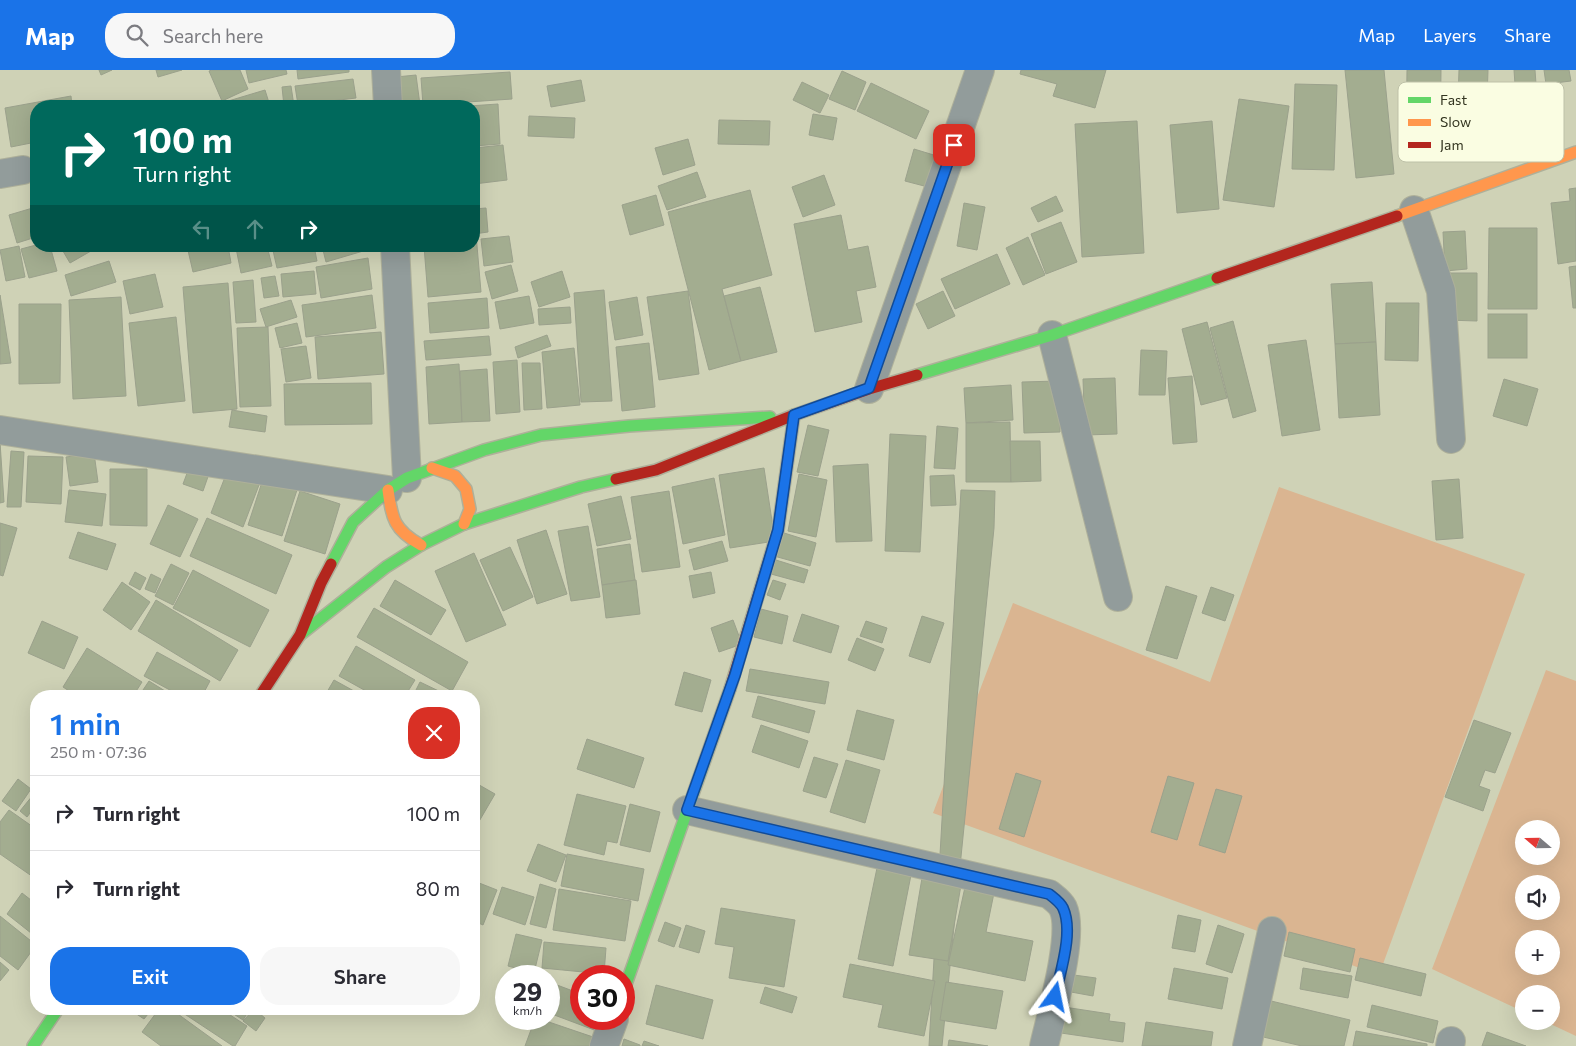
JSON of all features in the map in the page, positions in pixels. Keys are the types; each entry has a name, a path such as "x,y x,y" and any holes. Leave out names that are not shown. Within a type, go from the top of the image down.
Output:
{"main road":[{"path":"1564,156 1576,152"},
{"path":"300,635 386,567 421,545 464,524 581,487 656,470 794,415 869,388 1052,335 1548,162"},
{"path":"264,690 300,635 321,583 353,522 398,484 432,468 484,450 542,435 629,426 794,415"},
{"path":"633,965 735,675 778,530 794,415"},
{"path":"432,468 454,476 466,489 470,509 464,524"},
{"path":"398,484 396,528 405,537 421,545"},
{"path":"34,1046 54,1015"}],"street":[{"path":"386,70 388,100"},
{"path":"869,388 980,70"},
{"path":"1414,210 1441,291 1451,439"},
{"path":"0,430 398,484 395,252"},
{"path":"1052,335 1118,597"},
{"path":"687,810 1049,894 1062,906 1067,920 1066,948 1044,1046"},
{"path":"1247,1046 1272,931"},
{"path":"604,1046 610,1030"}],"shaded area":[{"path":"1279,487 1525,574 1379,975 933,813 1013,603 1210,682"},
{"path":"1546,670 1576,681 1576,1036 1560,1028 1560,985 1515,985 1515,1008 1432,969"}],"building":[{"path":"99,70 112,70 101,75"},
{"path":"156,70 182,70 158,77"},
{"path":"240,70 248,89 222,100 209,71"},
{"path":"246,70 286,70 287,74 249,83"},
{"path":"297,70 349,70 349,72 298,79"},
{"path":"1021,70 1106,70 1095,108 1053,96 1057,84 1020,74"},
{"path":"1345,70 1384,70 1394,174 1356,178"},
{"path":"1407,70 1441,70 1441,82 1407,82"},
{"path":"1459,70 1488,70 1488,82 1459,82"},
{"path":"1514,70 1535,70 1536,82 1515,82"},
{"path":"1544,70 1569,70 1571,81 1546,82"},
{"path":"842,71 866,82 855,110 829,99"},
{"path":"510,72 512,99 480,101 423,100 421,78"},
{"path":"416,75 419,100 398,100 396,77"},
{"path":"353,79 356,98 297,100 295,86"},
{"path":"581,80 585,101 551,107 547,86"},
{"path":"802,82 829,95 820,113 793,100"},
{"path":"871,83 929,111 916,139 857,111"},
{"path":"1295,84 1337,85 1334,170 1292,169"},
{"path":"291,86 293,100 283,100 282,87"},
{"path":"265,90 268,100 232,100"},
{"path":"71,96 71,100 49,100"},
{"path":"1239,99 1289,106 1274,207 1223,200"},
{"path":"30,103 30,143 11,147 5,108"},
{"path":"498,104 500,144 480,146 480,105"},
{"path":"813,114 837,118 833,140 809,135"},
{"path":"529,116 575,118 574,138 528,136"},
{"path":"719,120 770,121 769,145 718,144"},
{"path":"1137,121 1144,253 1082,257 1075,124"},
{"path":"1212,121 1219,209 1177,213 1170,125"},
{"path":"688,139 695,165 663,175 655,148"},
{"path":"503,145 507,180 480,183 480,147"},
{"path":"914,149 937,156 928,187 905,181"},
{"path":"697,172 706,197 667,210 658,186"},
{"path":"824,175 835,205 803,217 792,187"},
{"path":"1576,188 1576,261 1558,264 1551,203 1570,201 1569,189"},
{"path":"750,190 772,275 722,289 741,361 709,370 668,212"},
{"path":"656,195 664,225 630,235 622,205"},
{"path":"1056,196 1063,211 1038,222 1031,208"},
{"path":"964,203 985,207 977,250 957,246"},
{"path":"480,208 486,208 488,232 480,233"},
{"path":"30,209 30,239 17,243 9,215"},
{"path":"841,215 848,250 868,246 876,287 856,291 862,322 815,332 794,224"},
{"path":"1061,222 1077,262 1046,274 1031,234"},
{"path":"1489,228 1537,228 1537,309 1488,309"},
{"path":"1465,231 1467,269 1445,271 1443,232"},
{"path":"509,236 513,262 484,266 481,239"},
{"path":"1028,237 1045,275 1023,285 1006,248"},
{"path":"19,246 25,277 6,281 0,250"},
{"path":"30,247 30,252 52,252 57,271 29,278 21,249"},
{"path":"64,252 89,252 70,263"},
{"path":"188,252 229,252 231,263 193,272"},
{"path":"237,252 268,252 272,266 241,273"},
{"path":"273,252 315,252 317,261 277,268"},
{"path":"324,252 360,252 326,262"},
{"path":"424,252 478,252 481,292 428,297"},
{"path":"997,254 1010,284 955,309 941,279"},
{"path":"368,258 372,289 321,298 316,267"},
{"path":"109,261 116,282 71,296 65,275"},
{"path":"511,265 518,291 492,299 485,272"},
{"path":"1576,266 1576,308 1573,308 1569,267"},
{"path":"314,271 316,294 283,297 281,274"},
{"path":"562,271 570,297 539,307 531,282"},
{"path":"1446,273 1477,273 1477,321 1446,320"},
{"path":"155,274 163,307 130,314 123,281"},
{"path":"275,276 279,296 264,298 261,278"},
{"path":"253,280 256,322 236,323 233,282"},
{"path":"1372,282 1376,342 1335,344 1331,284"},
{"path":"228,283 237,409 193,413 183,287"},
{"path":"760,287 777,352 741,361 724,296"},
{"path":"604,290 612,401 581,402 574,293"},
{"path":"688,291 699,374 659,380 647,297"},
{"path":"943,291 955,316 928,329 916,304"},
{"path":"0,295 11,363 0,364"},
{"path":"372,295 376,328 306,337 302,305"},
{"path":"529,296 534,323 500,329 495,302"},
{"path":"121,297 126,396 73,399 69,300"},
{"path":"637,297 643,335 615,340 609,302"},
{"path":"487,298 489,328 430,333 428,303"},
{"path":"291,300 297,317 266,327 260,309"},
{"path":"1386,303 1419,303 1418,361 1385,360"},
{"path":"19,304 61,304 60,383 19,384"},
{"path":"570,307 571,323 539,325 538,309"},
{"path":"1488,314 1527,314 1527,358 1488,358"},
{"path":"176,317 185,401 138,406 129,323"},
{"path":"1233,321 1256,411 1233,418 1210,328"},
{"path":"1207,322 1227,398 1201,405 1182,329"},
{"path":"297,323 302,343 280,348 275,328"},
{"path":"268,327 271,406 240,407 237,328"},
{"path":"381,332 384,374 318,379 315,337"},
{"path":"547,335 551,346 518,358 515,347"},
{"path":"489,336 491,355 426,360 424,341"},
{"path":"1306,340 1320,430 1282,436 1268,345"},
{"path":"1376,342 1380,415 1339,418 1335,344"},
{"path":"649,343 655,407 622,411 616,347"},
{"path":"306,346 311,378 286,382 281,349"},
{"path":"574,348 580,405 547,408 542,352"},
{"path":"1141,350 1167,351 1165,395 1139,395"},
{"path":"517,360 520,412 496,414 493,362"},
{"path":"522,363 540,363 542,409 524,410"},
{"path":"459,364 462,422 429,424 426,367"},
{"path":"487,369 490,421 462,422 460,371"},
{"path":"1192,376 1197,442 1173,444 1168,378"},
{"path":"1115,378 1117,434 1085,435 1083,379"},
{"path":"1504,379 1538,389 1527,426 1493,416"},
{"path":"1058,381 1060,432 1024,433 1022,382"},
{"path":"371,383 372,424 285,425 284,384"},
{"path":"1011,385 1013,420 966,423 964,388"},
{"path":"232,410 267,416 265,432 229,427"},
{"path":"1010,422 1011,482 966,482 966,423"},
{"path":"808,425 829,430 818,476 797,472"},
{"path":"937,426 958,428 955,469 934,468"},
{"path":"890,434 926,436 920,552 885,551"},
{"path":"1010,441 1040,441 1041,481 1011,482"},
{"path":"0,442 4,502 0,503"},
{"path":"11,451 24,452 21,507 7,507"},
{"path":"94,453 98,482 70,486 66,457"},
{"path":"28,456 63,457 61,504 26,502"},
{"path":"192,460 211,468 203,491 183,484"},
{"path":"868,464 872,541 836,542 833,466"},
{"path":"764,468 775,541 730,548 719,475"},
{"path":"110,469 147,469 147,526 110,525"},
{"path":"227,472 259,485 243,527 211,513"},
{"path":"799,474 827,480 816,537 788,531"},
{"path":"954,475 956,505 931,506 930,476"},
{"path":"714,478 725,535 683,544 672,487"},
{"path":"263,479 297,490 282,536 248,525"},
{"path":"1459,479 1463,538 1436,540 1432,481"},
{"path":"69,490 106,494 102,526 65,522"},
{"path":"961,490 995,491 994,528 942,1046 929,1046"},
{"path":"300,491 340,504 325,554 284,541"},
{"path":"669,491 680,567 642,572 631,497"},
{"path":"621,496 631,539 597,546 588,504"},
{"path":"168,505 198,519 180,557 150,544"},
{"path":"207,518 292,555 276,594 190,556"},
{"path":"0,523 17,528 3,576 0,575"},
{"path":"588,526 600,597 571,601 558,531"},
{"path":"546,530 567,594 537,604 517,540"},
{"path":"78,532 116,544 107,570 69,558"},
{"path":"781,532 816,543 810,566 774,556"},
{"path":"722,541 728,561 694,570 689,550"},
{"path":"630,544 635,580 602,585 597,549"},
{"path":"510,547 533,597 503,611 480,560"},
{"path":"474,553 506,625 466,642 435,571"},
{"path":"776,560 808,570 804,583 771,574"},
{"path":"171,564 189,573 173,605 155,596"},
{"path":"193,570 269,610 250,647 173,608"},
{"path":"135,572 146,578 140,590 129,584"},
{"path":"711,572 715,593 693,598 689,576"},
{"path":"151,574 161,579 155,593 145,589"},
{"path":"395,580 446,610 431,635 380,606"},
{"path":"636,580 640,614 606,618 602,585"},
{"path":"773,580 786,584 780,600 767,595"},
{"path":"122,582 150,602 131,630 103,610"},
{"path":"1166,586 1197,596 1177,659 1146,650"},
{"path":"1211,587 1234,595 1225,621 1202,613"},
{"path":"156,600 238,650 220,681 138,631"},
{"path":"374,608 468,662 453,690 450,690 357,637"},
{"path":"761,609 788,616 782,644 754,637"},
{"path":"802,614 839,626 831,653 793,641"},
{"path":"922,616 944,623 930,663 909,656"},
{"path":"733,620 742,644 719,652 711,628"},
{"path":"42,621 78,637 64,669 28,653"},
{"path":"866,621 887,628 882,643 860,636"},
{"path":"857,638 884,649 875,671 848,660"},
{"path":"356,646 415,680 409,690 364,690 339,676"},
{"path":"87,648 142,682 137,690 68,690 63,687"},
{"path":"157,652 210,681 205,690 170,690 144,676"},
{"path":"750,669 829,682 825,704 746,691"},
{"path":"684,672 711,680 702,712 675,705"},
{"path":"334,680 352,690 328,690"},
{"path":"149,681 163,690 143,690"},
{"path":"420,682 437,690 416,690"},
{"path":"758,696 815,711 809,733 752,717"},
{"path":"857,710 894,720 884,760 847,750"},
{"path":"1474,720 1511,733 1495,773 1485,770 1479,786 1490,790 1483,811 1445,797"},
{"path":"761,725 808,741 799,768 752,752"},
{"path":"587,739 644,758 634,788 577,769"},
{"path":"814,757 838,764 826,798 803,791"},
{"path":"846,760 880,770 865,823 830,812"},
{"path":"1016,773 1041,781 1024,837 999,829"},
{"path":"1168,776 1194,783 1177,840 1151,832"},
{"path":"18,779 30,788 16,811 2,801"},
{"path":"480,785 495,794 480,820"},
{"path":"1216,789 1242,796 1225,853 1199,845"},
{"path":"577,794 626,806 617,843 607,841 604,855 564,845"},
{"path":"30,799 30,813 27,817 20,811"},
{"path":"630,804 660,812 650,852 620,845"},
{"path":"9,810 30,825 30,875 0,854 0,822"},
{"path":"538,844 566,855 556,882 527,871"},
{"path":"567,854 644,869 638,901 561,886"},
{"path":"877,868 911,875 893,966 858,959"},
{"path":"922,878 961,885 948,961 909,955"},
{"path":"480,883 497,890 483,925 480,924"},
{"path":"540,884 556,889 546,928 530,924"},
{"path":"502,887 534,897 525,925 493,914"},
{"path":"965,887 994,893 986,932 1033,941 1025,981 948,965"},
{"path":"559,889 631,901 625,941 553,930"},
{"path":"22,893 30,899 30,932 7,914"},
{"path":"721,908 795,920 784,987 729,978 734,947 715,944"},
{"path":"1178,915 1201,920 1195,952 1172,948"},
{"path":"0,916 30,940 30,953 18,970 0,956"},
{"path":"665,922 681,928 674,947 658,941"},
{"path":"686,925 705,931 699,953 679,947"},
{"path":"1218,925 1244,934 1232,973 1206,964"},
{"path":"1289,932 1355,949 1350,972 1284,956"},
{"path":"516,934 542,940 536,965 508,965"},
{"path":"544,942 606,948 605,965 570,965 570,971 560,970 560,965 542,965"},
{"path":"1360,958 1426,974 1421,996 1355,980"},
{"path":"0,962 9,970 0,981"},
{"path":"850,964 935,981 924,1036 878,1027 883,1005 843,997"},
{"path":"1174,968 1228,978 1222,1009 1168,999"},
{"path":"1303,968 1352,976 1348,998 1300,989"},
{"path":"1074,975 1096,978 1093,996 1071,992"},
{"path":"946,982 1003,991 996,1029 940,1020"},
{"path":"656,985 713,1000 703,1039 646,1024"},
{"path":"560,986 570,990 570,1021 560,1017"},
{"path":"765,987 797,997 792,1013 760,1003"},
{"path":"1267,1000 1350,1020 1344,1046 1302,1046 1259,1036"},
{"path":"1372,1005 1438,1021 1433,1043 1367,1027"},
{"path":"1064,1007 1110,1014 1109,1021 1125,1023 1123,1042 1061,1033"},
{"path":"138,1015 147,1015 144,1019"},
{"path":"155,1015 179,1015 222,1046 161,1046 142,1032"},
{"path":"186,1015 230,1015 247,1026 235,1046"},
{"path":"235,1015 246,1015 243,1020"},
{"path":"248,1015 261,1015 265,1018 256,1031 243,1021"},
{"path":"1146,1022 1213,1032 1211,1046 1142,1046"},
{"path":"560,1026 596,1038 594,1046 525,1046 531,1030 560,1030"},
{"path":"1356,1031 1427,1044 1427,1046 1353,1046"},
{"path":"1487,1032 1526,1046 1482,1046"},
{"path":"624,1039 640,1045 640,1046 622,1046"},
{"path":"949,1040 988,1046 948,1046"},
{"path":"644,1041 659,1046 642,1046"}],"traffic: fast":[{"path":"917,375 1052,335 1217,278"},
{"path":"331,564 353,522 388,490 407,478 484,450 541,435 629,426 770,417"},
{"path":"300,635 386,567 421,545 464,524 581,487 616,479"},
{"path":"633,965 730,689"},
{"path":"33,1046 54,1015"}],"traffic: slow":[{"path":"1564,156 1576,152"},
{"path":"1397,216 1548,162"},
{"path":"432,468 455,476 466,489 470,509 464,524"},
{"path":"388,490 391,509 396,523 405,534 421,545"}],"traffic: jam":[{"path":"1217,278 1397,216"},
{"path":"616,479 656,470 794,415 869,389 917,375"},
{"path":"730,689 778,530 794,415"},
{"path":"264,690 300,635 321,583 331,564"}],"route":[{"path":"954,145 869,388 794,415 778,530 735,675 687,810 1049,894 1062,906 1067,920 1066,948 1055,997"}]}
